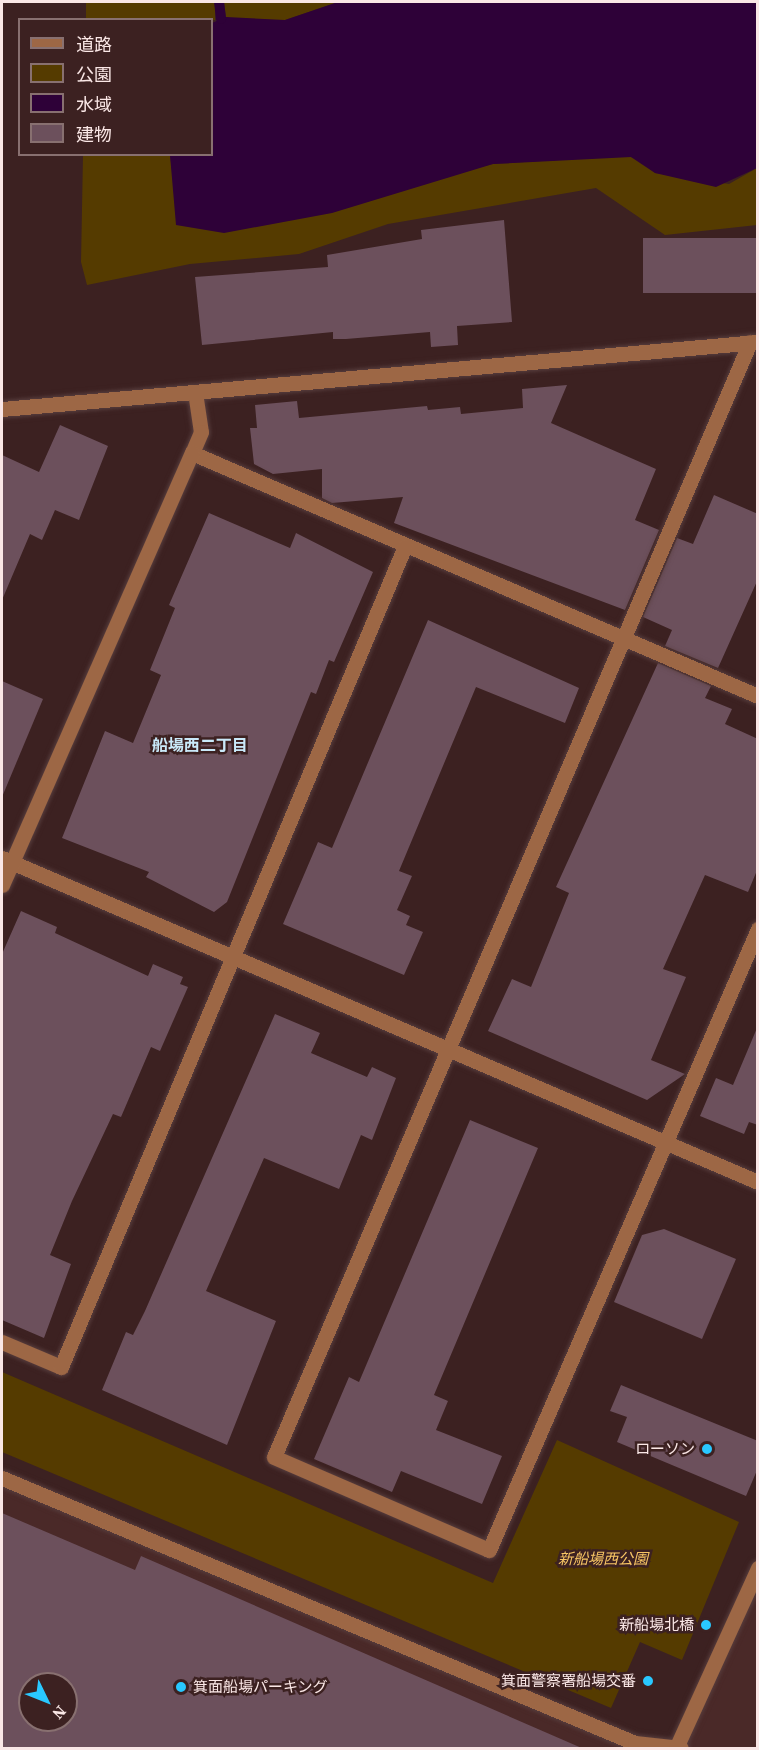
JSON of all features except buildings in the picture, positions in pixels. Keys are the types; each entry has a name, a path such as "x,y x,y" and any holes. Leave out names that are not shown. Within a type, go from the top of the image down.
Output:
{"street":[{"path":"2,409 754,342 624,638 452,1050 274,1457 489,1550 668,1143 758,928"},
{"path":"2,885 6,860 201,432 195,392"},
{"path":"192,453 758,696"},
{"path":"2,1342 61,1367 235,957 405,546"},
{"path":"6,860 758,1182"},
{"path":"2,1478 635,1743 678,1748 758,1568"}],"shaded area":[{"path":"2,1478 635,1743 677,1747 757,1568 757,1748 2,1748"}],"green space":[{"path":"86,2 215,2 215,20 213,18 86,18"},
{"path":"224,2 338,2 285,20 235,20 226,17"},
{"path":"83,156 170,156 175,194 201,226 212,228 493,164 626,156 639,159 655,173 729,184 757,168 757,225 665,235 596,188 388,224 299,254 190,264 87,285 81,262"},
{"name":"新船場西公園","path":"2,1372 493,1583 557,1440 739,1522 682,1660 640,1642 611,1708 2,1452"}],"water":[{"path":"338,2 757,2 757,168 716,187 655,173 631,157 493,164 332,213 224,233 176,225 170,156 213,156 213,23 226,17 285,20"}],"waterway":[{"path":"219,2 221,19"}],"place":[{"name":"ローソン","path":"707,1449"},
{"name":"新船場北橋","path":"706,1625"},
{"name":"箕面警察署船場交番","path":"648,1681"},
{"name":"箕面船場パーキング","path":"181,1687"}],"district":[{"name":"船場西二丁目","path":"200,745"}]}
